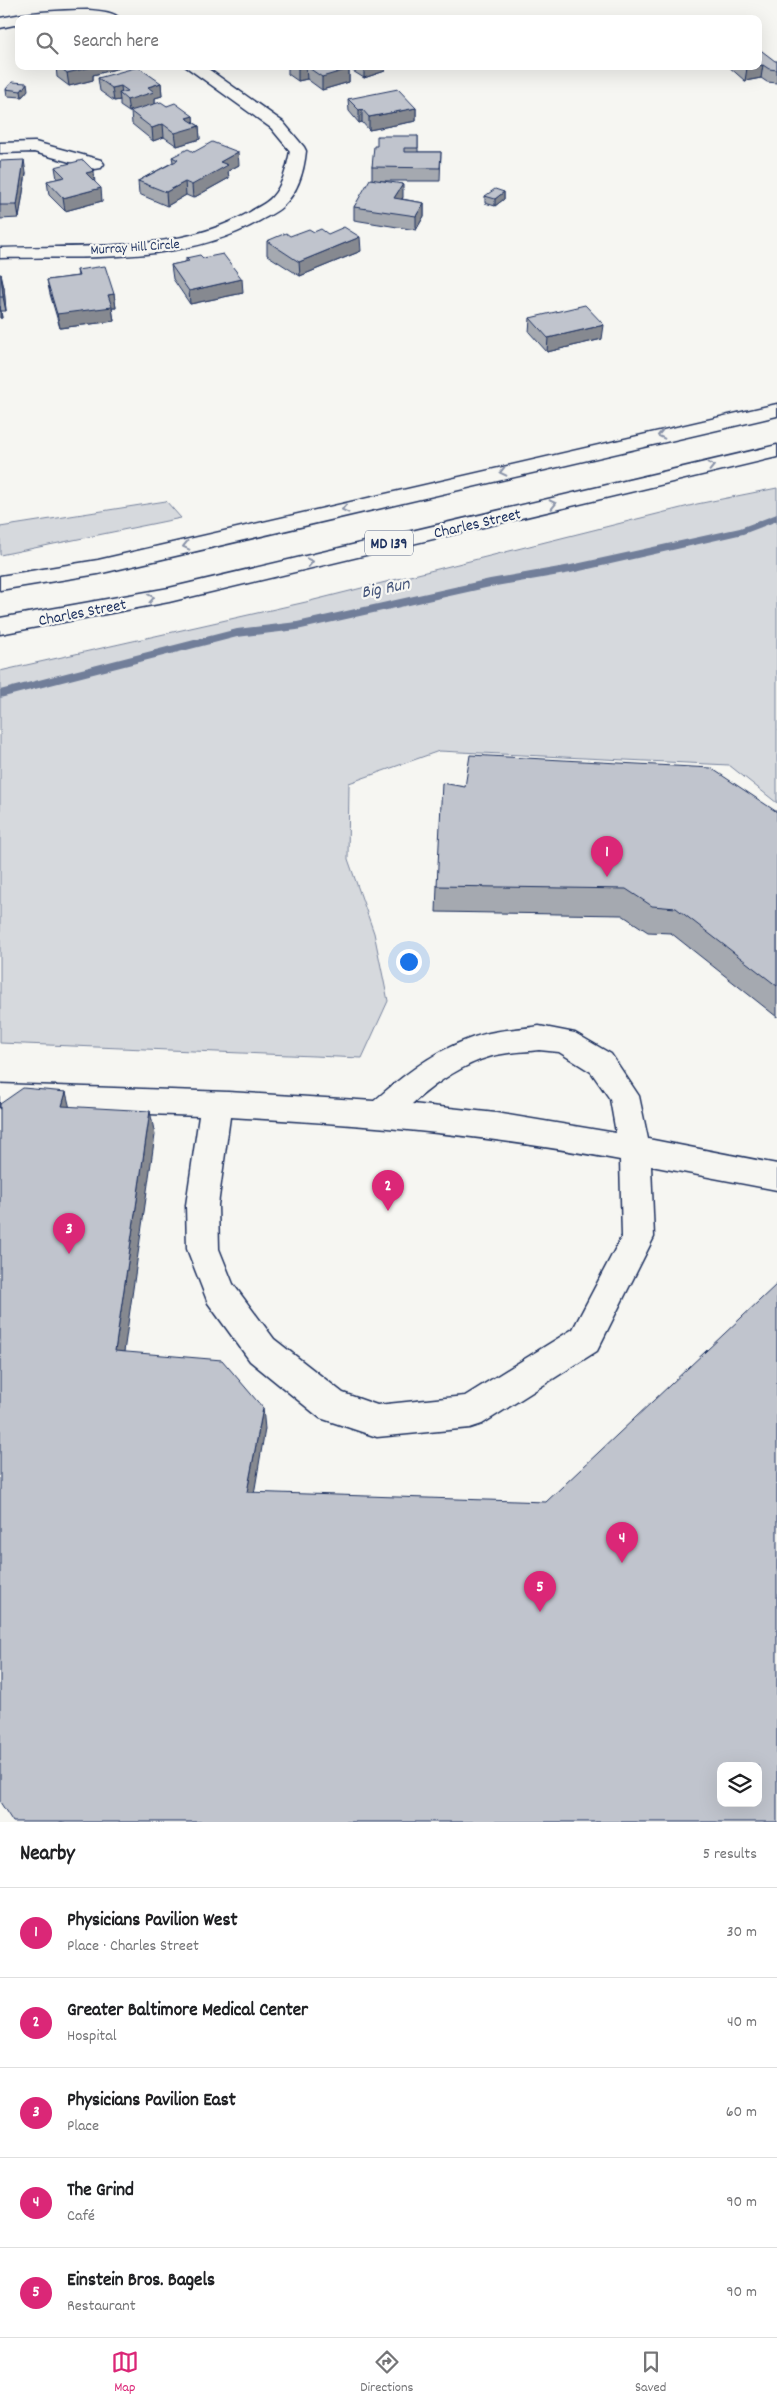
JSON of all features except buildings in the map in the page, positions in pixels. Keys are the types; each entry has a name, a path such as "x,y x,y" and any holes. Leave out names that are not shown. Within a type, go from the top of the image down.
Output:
{"main road":[{"path":"0,23 15,19"},
{"name":"Murray Hill Circle","path":"0,253 156,247 194,240 249,222 279,201 296,172 298,151 277,125 198,70"},
{"path":"0,148 35,146 95,164"},
{"path":"0,584 98,567 777,410"},
{"name":"Charles Street","path":"0,626 169,595 777,451"},
{"path":"216,1106 202,1205 203,1249 220,1293 262,1350 332,1406 377,1421 470,1412 584,1340 638,1237 636,1150 624,1096 601,1063 565,1041 539,1038 489,1045 448,1062 416,1082 379,1115"},
{"path":"0,1096 379,1115 508,1128 777,1177"}],"shaded area":[{"path":"777,488 777,803 729,765 439,751 349,783 348,859 374,933 388,1001 362,1058 0,1043 0,671 306,602 697,504"},
{"path":"166,501 181,518 0,555 0,527"}],"waterway":[{"name":"Big Run","path":"0,694 237,633 297,626 490,583 571,569 743,531 777,517"}],"place":[{"name":"Physicians Pavilion West","path":"607,877"},
{"name":"Greater Baltimore Medical Center","path":"388,1211"},
{"name":"Physicians Pavilion East","path":"69,1254"},
{"name":"The Grind","path":"622,1563"},
{"name":"Einstein Bros. Bagels","path":"540,1612"}]}
